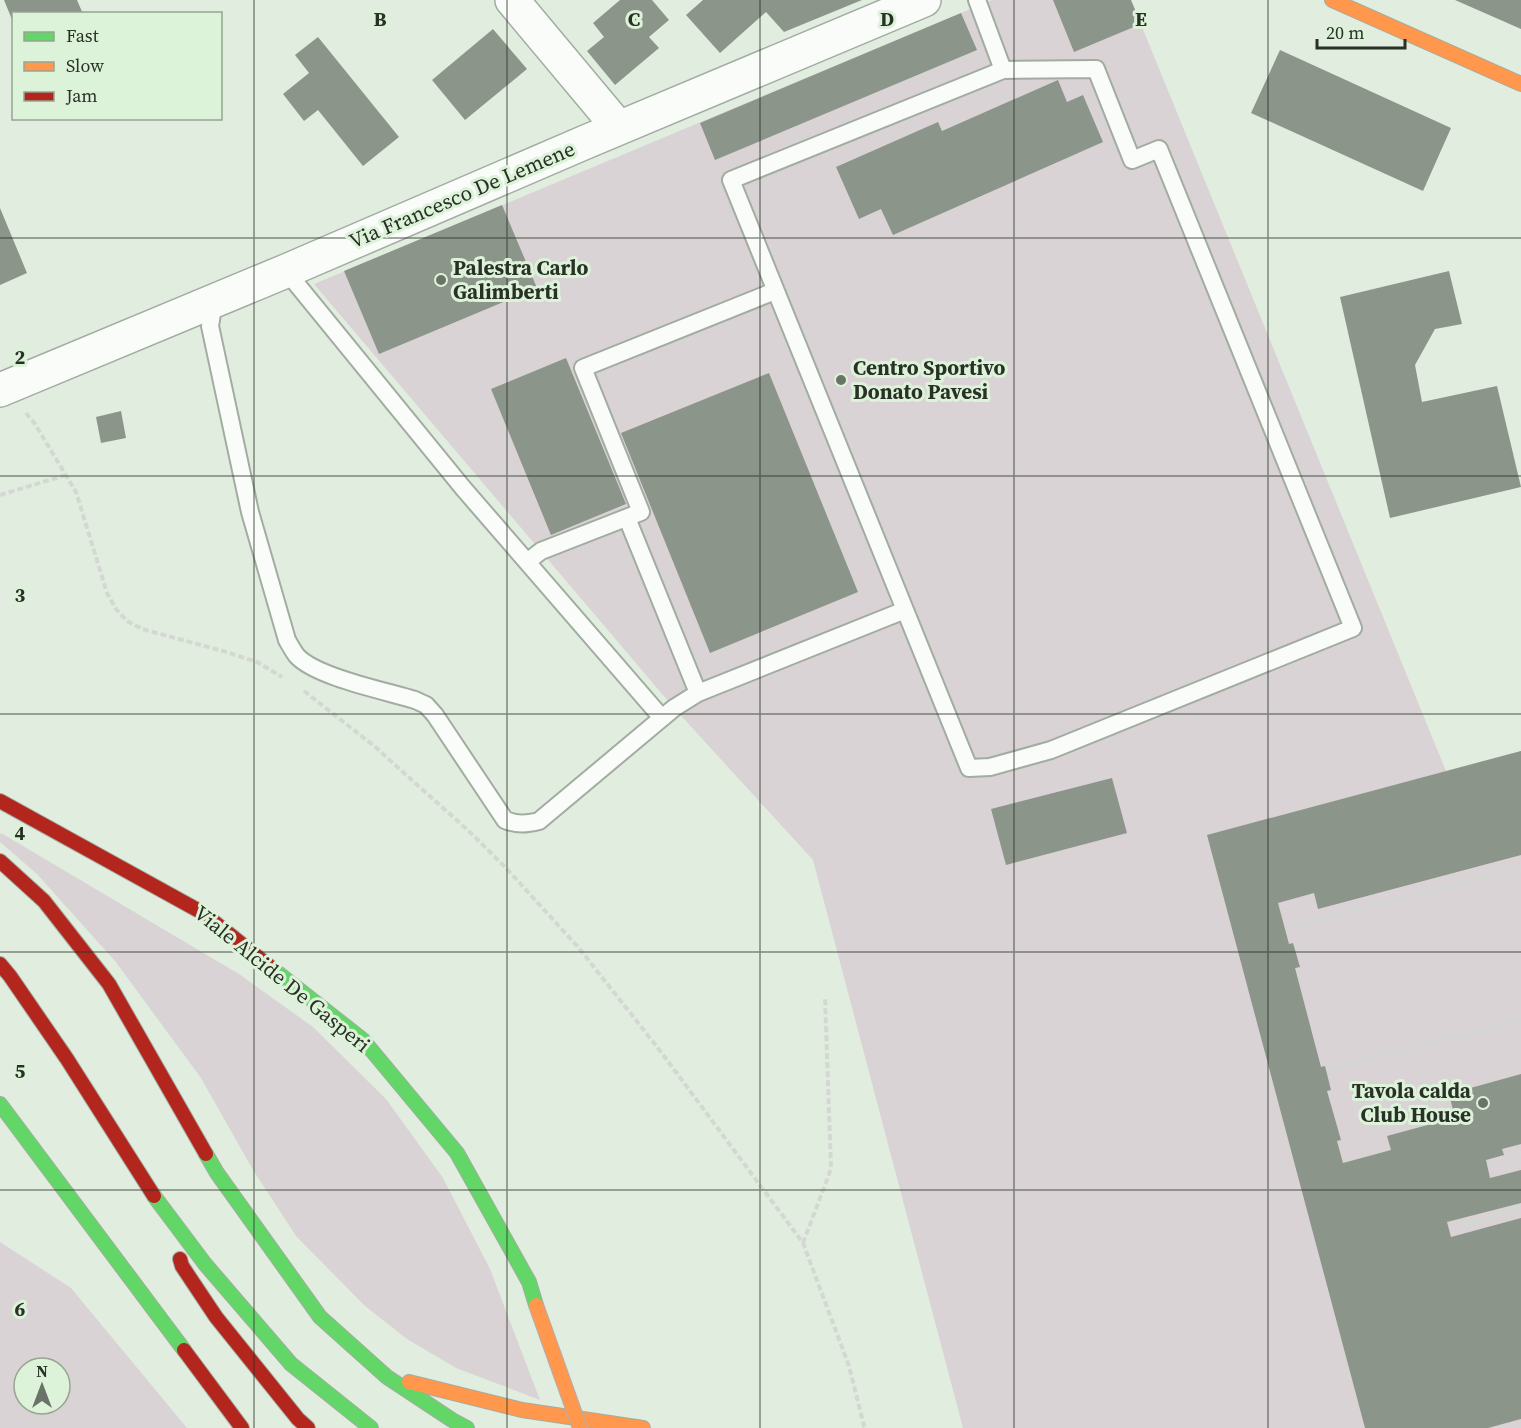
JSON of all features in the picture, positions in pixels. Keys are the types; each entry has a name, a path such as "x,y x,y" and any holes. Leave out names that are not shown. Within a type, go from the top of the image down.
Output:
{"main road":[{"path":"1332,0 1521,84"},
{"name":"Viale Alcide De Gasperi","path":"0,801 203,913 363,1040 457,1153 529,1282 580,1428"},
{"path":"0,861 44,901 109,984 217,1173 320,1317 387,1377 466,1428"},
{"path":"0,964 67,1059 154,1196 205,1264 291,1364 371,1428"},
{"path":"0,1104 242,1428"},
{"path":"154,1196 182,1266 231,1335 298,1419 308,1428"},
{"path":"387,1377 522,1410 643,1428"}],"street":[{"path":"512,0 619,128"},
{"name":"Via Francesco De Lemene","path":"12,400 214,302 924,0"}],"lane":[{"path":"977,0 1003,70"},
{"path":"1096,69 1132,160 1159,149 1353,628 1051,750 990,767 969,768 731,180 1003,70 1096,69"},
{"path":"286,271 448,470 662,718"},
{"path":"527,562 541,551 641,512 583,368 775,291"},
{"path":"214,302 210,326 250,512 287,640 297,656 329,675 426,705 505,820 515,824 540,821 674,708 698,693 905,610"},
{"path":"627,518 698,693"}],"path":[{"path":"12,400 35,424 76,492 107,593 116,609 127,621 142,629 257,662 287,680"},
{"path":"0,495 66,475"},
{"path":"303,690 373,745 473,835 506,868 578,947 658,1048 803,1243 849,1365 866,1428"},
{"path":"1293,926 1521,867"},
{"path":"803,1243 831,1168 825,997"},
{"path":"1332,1068 1521,1019"},
{"path":"1511,1157 1521,1154"},
{"path":"1462,1225 1521,1208"}],"shaded area":[{"name":"Centro Sportivo Donato Pavesi","path":"992,0 1131,0 1446,771 1521,751 1521,1428 963,1428 813,860 674,708 314,284"},
{"path":"1,833 239,974 313,1027 386,1099 443,1178 490,1269 540,1400 456,1368 407,1339 365,1306 296,1236 253,1170 201,1078 115,961 37,874 0,842"},
{"path":"0,1242 71,1288 187,1428 0,1428"}],"building":[{"path":"4,0 77,0 82,12 12,12 12,20"},
{"path":"620,0 652,0 669,20 649,37 659,48 615,85 587,51 604,37 593,23"},
{"path":"703,0 862,0 784,32 766,12 720,53 686,15"},
{"path":"1053,0 1131,0 1141,24 1074,52"},
{"path":"1455,0 1521,0 1521,29"},
{"path":"961,13 977,50 715,160 700,123"},
{"path":"493,29 527,69 465,120 432,80"},
{"path":"318,37 399,137 363,166 318,110 304,121 283,94 309,73 295,55"},
{"path":"1280,50 1451,128 1423,191 1251,113"},
{"path":"1058,80 1067,102 1083,95 1103,142 893,235 881,209 859,219 836,167 938,122 942,131"},
{"name":"Palestra Carlo Galimberti","path":"502,205 537,288 379,354 344,271"},
{"path":"0,208 27,273 0,285"},
{"path":"1449,271 1462,324 1435,329 1415,365 1422,402 1497,386 1521,487 1390,518 1340,297"},
{"path":"566,358 626,504 551,535 491,389"},
{"path":"769,373 858,592 710,653 621,433"},
{"path":"121,411 126,438 101,443 96,417"},
{"path":"1521,751 1521,855 1318,909 1314,893 1278,903 1289,944 1293,943 1300,967 1295,968 1321,1067 1325,1066 1331,1090 1327,1091 1341,1140 1337,1141 1343,1163 1391,1150 1387,1136 1435,1123 1434,1119 1454,1114 1449,1094 1521,1074 1521,1144 1502,1149 1504,1155 1486,1160 1490,1178 1521,1170 1521,1203 1447,1222 1451,1237 1521,1218 1521,1419 1488,1428 1365,1428 1207,835"},
{"path":"1112,778 1127,833 1006,865 991,809"}],"traffic: fast":[{"path":"269,966 363,1040 457,1153 529,1282 536,1305"},
{"path":"0,1104 184,1350"},
{"path":"206,1154 217,1173 320,1317 387,1377 467,1428"},
{"path":"154,1196 205,1264 291,1364 371,1428"}],"traffic: slow":[{"path":"1332,0 1521,84"},
{"path":"536,1305 580,1428"},
{"path":"409,1382 522,1410 643,1428"}],"traffic: jam":[{"path":"0,801 203,913 269,966"},
{"path":"0,861 44,901 109,984 206,1154"},
{"path":"0,964 67,1059 154,1196"},
{"path":"180,1259 182,1266 216,1317 298,1419 308,1428"},
{"path":"184,1350 242,1428"}],"place":[{"name":"Palestra Carlo Galimberti","path":"441,280"},
{"name":"Centro Sportivo Donato Pavesi","path":"841,380"},
{"name":"Tavola calda Club House","path":"1483,1103"}]}
